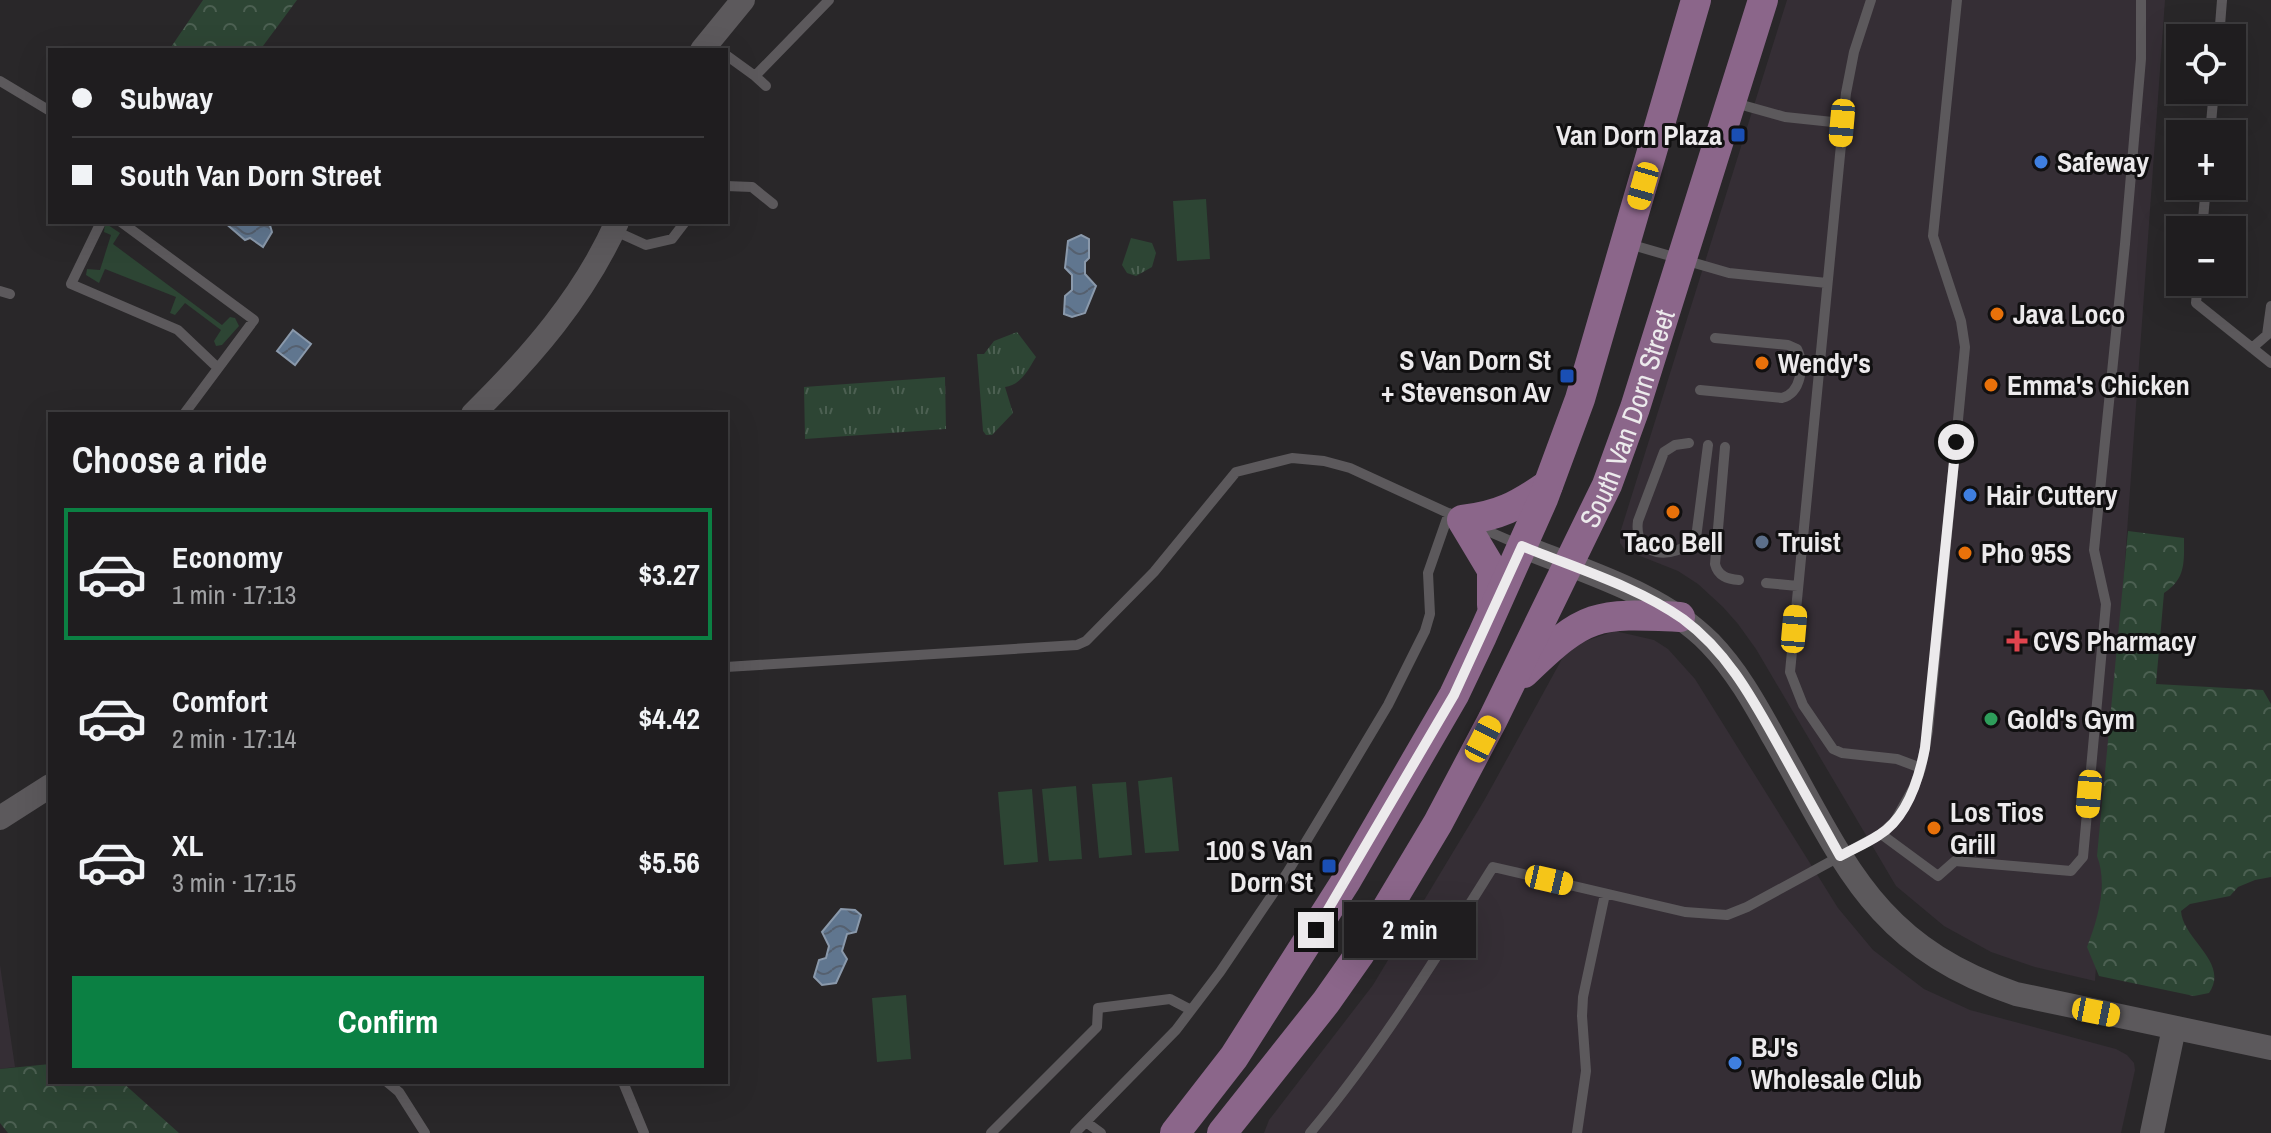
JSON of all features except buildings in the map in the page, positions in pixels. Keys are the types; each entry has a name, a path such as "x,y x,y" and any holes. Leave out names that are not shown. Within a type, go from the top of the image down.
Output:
{"main road":[{"name":"South Van Dorn Street","path":"1175,1133 1234,1057 1346,881 1454,695 1491,615 1548,485 1580,399 1696,0"},
{"name":"South Van Dorn Street","path":"1222,1133 1326,1002 1359,955 1438,823 1508,689 1607,485 1683,260 1763,0"},
{"path":"1455,516 1497,515 1519,505 1548,485"},
{"path":"1455,516 1492,570 1491,615"},
{"path":"1508,689 1558,640 1585,623 1625,615 1680,617"},
{"path":"1243,1133 1266,1078"}],"street":[{"path":"714,48 743,0"},
{"path":"475,412 520,366 573,302 604,251 615,226"},
{"path":"1522,546 1644,598 1680,617 1715,649 1751,696 1856,882 1887,918 1919,946 1958,971 2016,994 2271,1048"},
{"path":"0,818 48,787"},
{"path":"2152,1133 2174,1028"}],"lane":[{"path":"755,76 829,0"},
{"path":"1871,0 1851,64 1842,123 1790,672 1809,715 1833,749 1842,753 1897,759 1921,768"},
{"path":"1310,1133 1334,1105 1399,1014 1493,867 1685,912 1727,915 1881,834 1895,821 1905,805 1921,768 1930,718 1965,347 1961,321 1933,236 1957,0"},
{"path":"1881,834 1938,876 1955,861 2071,871 2083,857 2106,604 2094,550 2127,229 2141,59 2141,0"},
{"path":"2220,24 2222,0"},
{"path":"728,59 766,86"},
{"path":"0,81 48,110"},
{"path":"1732,102 1785,117 1842,123"},
{"path":"728,186 752,187 773,204"},
{"path":"100,224 71,284 178,330 218,368"},
{"path":"124,224 254,320 185,412"},
{"path":"615,226 646,245 672,239 683,224"},
{"path":"1627,244 1729,273 1827,283"},
{"path":"2197,296 2196,303 2271,363"},
{"path":"2252,348 2267,335 2271,306"},
{"path":"1700,390 1782,398 1792,395 1798,386 1801,358 1797,349 1788,345 1715,338"},
{"path":"1689,443 1675,445 1664,452 1638,521 1638,536 1658,552 1676,553 1696,538 1708,445"},
{"path":"1725,447 1715,564 1716,570 1725,578 1739,580"},
{"path":"728,667 1077,645 1086,641 1149,577 1236,472 1292,458 1324,461 1350,468 1522,546"},
{"path":"1075,1133 1162,1046 1191,1010 1287,873 1417,651 1430,614 1428,573 1455,516"},
{"path":"1766,583 1798,586"},
{"path":"1577,1133 1586,1071 1583,997 1605,894"},
{"path":"991,1133 1097,1027 1098,1008 1170,999 1191,1010"},
{"path":"389,1084 399,1092 425,1133"},
{"path":"624,1084 644,1133"},
{"path":"1086,1122 1101,1133"}],"shaded area":[{"name":"Van Dorn Plaza","path":"1787,0 2165,0 2095,981 2035,967 1991,952 1944,926 1896,886 1756,649 1738,624 1698,584 1678,571 1625,550 1620,543 1620,533"},
{"path":"1615,631 1654,640 1668,649 1695,679 1838,908 1873,950 1924,989 1970,1010 2116,1049 2127,1055 2134,1063 2135,1070 2121,1133 1264,1133 1269,1120 1373,985 1485,799 1563,657 1577,644"},
{"path":"0,965 15,1067 0,1069"}],"green space":[{"path":"203,0 297,0 261,48 170,48"},
{"path":"1206,199 1210,259 1177,261 1173,201"},
{"path":"106,224 120,233 113,244 222,325 230,317 235,318 239,326 222,345 216,346 214,341 221,330 185,303 175,315 170,313 176,297 105,269 99,283 86,275 87,269 100,270 111,235 104,232"},
{"path":"1131,238 1152,243 1156,253 1152,267 1136,276 1127,273 1122,265"},
{"path":"1017,332 1036,357 1020,380 1005,387 1013,413 992,435 986,435 983,431 977,354 984,354 994,341"},
{"path":"945,377 946,429 805,439 804,387"},
{"path":"2128,531 2184,538 2180,576 2164,593 2156,684 2263,690 2271,704 2271,877 2238,887 2230,896 2190,904 2181,911 2189,932 2214,971 2214,982 2209,993 2194,996 2099,976 2087,947 2102,890 2097,856"},
{"path":"1172,777 1179,851 1145,853 1138,781"},
{"path":"1126,782 1132,855 1099,858 1092,784"},
{"path":"1076,786 1082,859 1049,861 1042,789"},
{"path":"1032,789 1038,862 1004,865 998,792"},
{"path":"906,995 911,1059 877,1062 872,998"},
{"path":"48,1064 48,1084 124,1084 179,1133 8,1133 0,1123 0,1069"}],"water":[{"path":"226,224 270,224 272,232 263,247 250,238 245,240"},
{"path":"1081,235 1089,239 1085,274 1096,286 1085,313 1072,317 1064,314 1065,296 1072,290 1072,275 1065,268 1068,241"},
{"path":"293,330 311,344 295,365 277,351"},
{"path":"841,909 855,910 861,915 856,932 847,934 842,951 847,959 836,983 822,985 814,977 819,960 826,958 829,946 822,932"}],"place":[{"name":"Van Dorn Plaza","path":"1738,135"},
{"name":"Safeway","path":"2041,162"},
{"name":"Java Loco","path":"1997,314"},
{"name":"Wendy's","path":"1762,363"},
{"name":"S Van Dorn St + Stevenson Av","path":"1567,376"},
{"name":"Emma's Chicken","path":"1991,385"},
{"name":"Hair Cuttery","path":"1970,495"},
{"name":"Taco Bell","path":"1673,512"},
{"name":"Truist","path":"1762,542"},
{"name":"Pho 95S","path":"1965,553"},
{"name":"CVS Pharmacy","path":"2017,641"},
{"name":"Gold's Gym","path":"1991,719"},
{"name":"Los Tios Grill","path":"1934,828"},
{"name":"100 S Van Dorn St","path":"1329,866"},
{"name":"BJ's Wholesale Club","path":"1735,1063"}],"route":[{"path":"1316,930 1454,695 1522,546 1644,598 1680,617 1721,655 1751,696 1840,856 1881,834 1895,821 1905,805 1921,768 1925,748 1956,442"}]}
